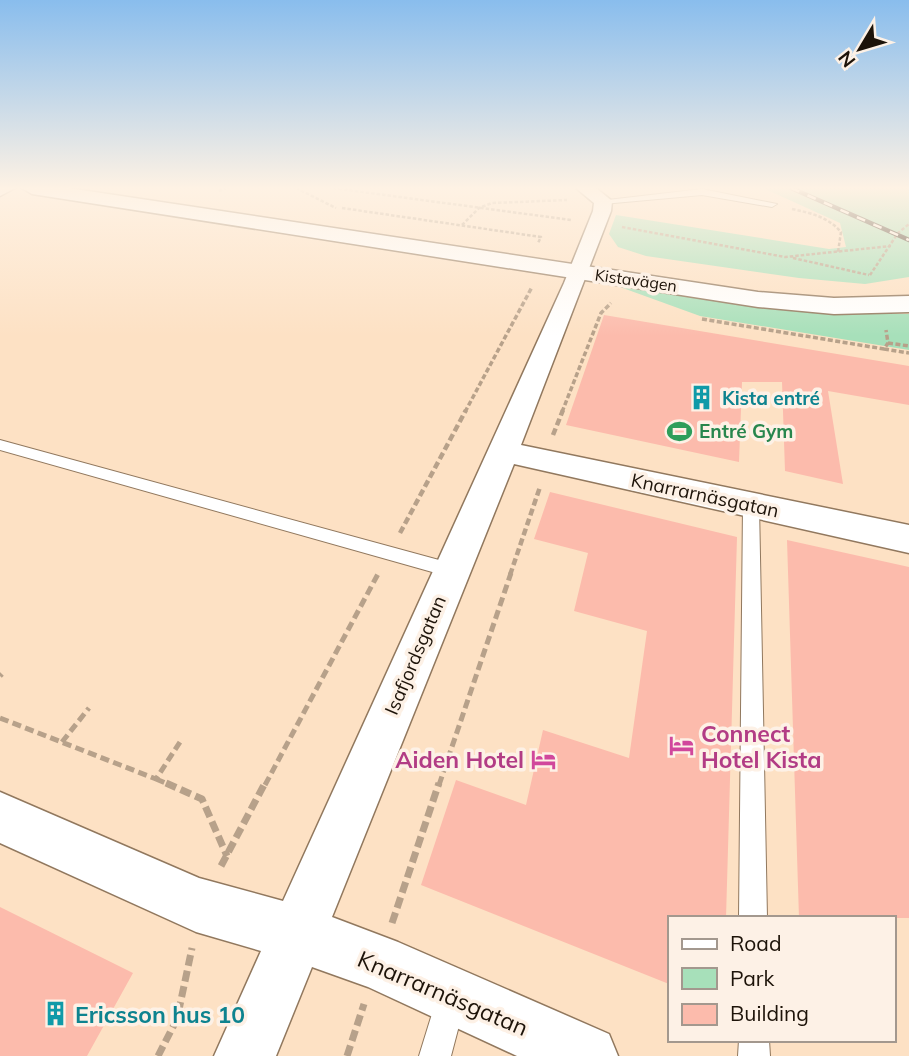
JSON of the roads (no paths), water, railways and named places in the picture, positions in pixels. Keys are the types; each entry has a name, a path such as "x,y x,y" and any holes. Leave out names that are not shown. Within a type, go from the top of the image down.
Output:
{"street":[{"name":"Kistavägen","path":"349,237 835,289 909,286"},
{"name":"Kistavägen","path":"450,237 793,302 868,306 909,304"},
{"name":"Isafjordsgatan","path":"245,1056 592,237"},
{"name":"Knarrarnäsgatan","path":"501,451 909,539"},
{"name":"Knarrarnäsgatan","path":"0,817 196,905 297,933 378,962 587,1056"}],"lane":[{"path":"0,445 450,570"},
{"path":"751,505 753,916"},
{"path":"435,1056 452,996"}],"railway":[{"path":"903,237 909,240"}],"place":[{"name":"Kista entré","path":"702,398"},
{"name":"Entré Gym","path":"679,431"},
{"name":"Connect Hotel Kista","path":"681,746"},
{"name":"Aiden Hotel","path":"544,759"},
{"name":"Ericsson hus 10","path":"55,1014"}]}
